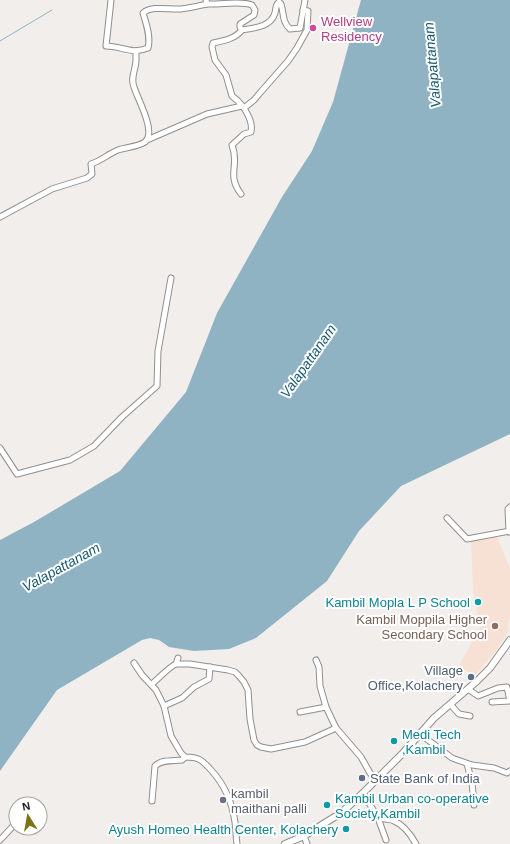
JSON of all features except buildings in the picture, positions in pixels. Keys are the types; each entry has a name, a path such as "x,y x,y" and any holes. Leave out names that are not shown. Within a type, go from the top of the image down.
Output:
{"main road":[{"path":"285,844 304,836 341,813 364,795 376,780 434,718 490,668 510,640"}],"street":[{"path":"111,0 106,46 136,51 148,48 149,38 143,13 145,11 154,9 183,8 206,2 214,4 244,3 252,5 255,10 254,15 240,24 242,30"},
{"path":"241,194 235,186 234,181 233,170 235,158 232,145 244,134 251,132 252,128 250,120 243,107 232,96 226,75 215,60 212,47 213,43 226,40 238,34 242,30 260,27 270,22 275,15 276,5 279,2 281,4 284,22 287,27 290,29 300,28 305,0"},
{"path":"0,217 52,189 87,178 92,174 91,164 108,155 139,145 147,140 207,114 243,107 254,100 288,61 302,41 307,30 308,11 303,10"},
{"path":"136,51 136,61 132,78 134,88 144,108 148,134 147,140"},
{"path":"0,448 17,474 70,460 94,446 122,417 157,386 158,351 171,278"},
{"path":"447,518 467,539 510,531 508,509 510,507"},
{"path":"176,664 178,658"},
{"path":"316,660 319,667 320,686 326,707 336,728 361,757 370,773 376,780"},
{"path":"134,663 142,675 156,690 164,706 172,736 181,753 185,757"},
{"path":"152,684 166,673 171,666 176,664 190,664 235,672 244,682 248,690 250,719 254,740 256,745 261,747 271,749 305,742 336,728"},
{"path":"164,706 182,698 194,687 207,682 209,679 210,667"},
{"path":"468,689 478,696 498,688 507,687 510,701 492,702"},
{"path":"450,704 459,714 470,716"},
{"path":"300,712 326,707"},
{"path":"420,734 452,758 467,764 494,768 508,772 510,778"},
{"path":"152,801 155,766 158,763 182,760 185,757 195,757 202,760 223,784 228,794 235,823 237,844"},
{"path":"467,764 472,782 474,805"},
{"path":"364,795 378,818 386,840"},
{"path":"378,818 393,820 401,825 412,836 416,844"},
{"path":"0,840 8,832"},
{"path":"304,836 308,844"}],"shaded area":[{"path":"496,534 510,569 510,619 507,623 509,630 495,652 475,675 458,667 484,621 478,615 473,590 471,538"}],"water":[{"name":"Valapattanam","path":"361,0 510,0 510,434 401,486 359,531 327,581 256,638 229,649 194,651 169,647 159,640 150,638 142,640 57,690 0,771 0,540 34,522 120,471 186,392 217,313 282,197 312,151 333,102"}],"waterway":[{"path":"0,41 52,10"}],"place":[{"name":"Wellview Residency","path":"313,28"},
{"name":"Kambil Mopla L P School","path":"478,602"},
{"name":"Kambil Moppila Higher Secondary School","path":"495,626"},
{"name":"Village Office,Kolachery","path":"471,677"},
{"name":"Medi Tech ,Kambil","path":"394,741"},
{"name":"State Bank of India","path":"362,778"},
{"name":"kambil maithani palli","path":"223,800"},
{"name":"Kambil Urban co-operative Society,Kambil","path":"327,805"},
{"name":"Ayush Homeo Health Center, Kolachery","path":"346,829"}]}
